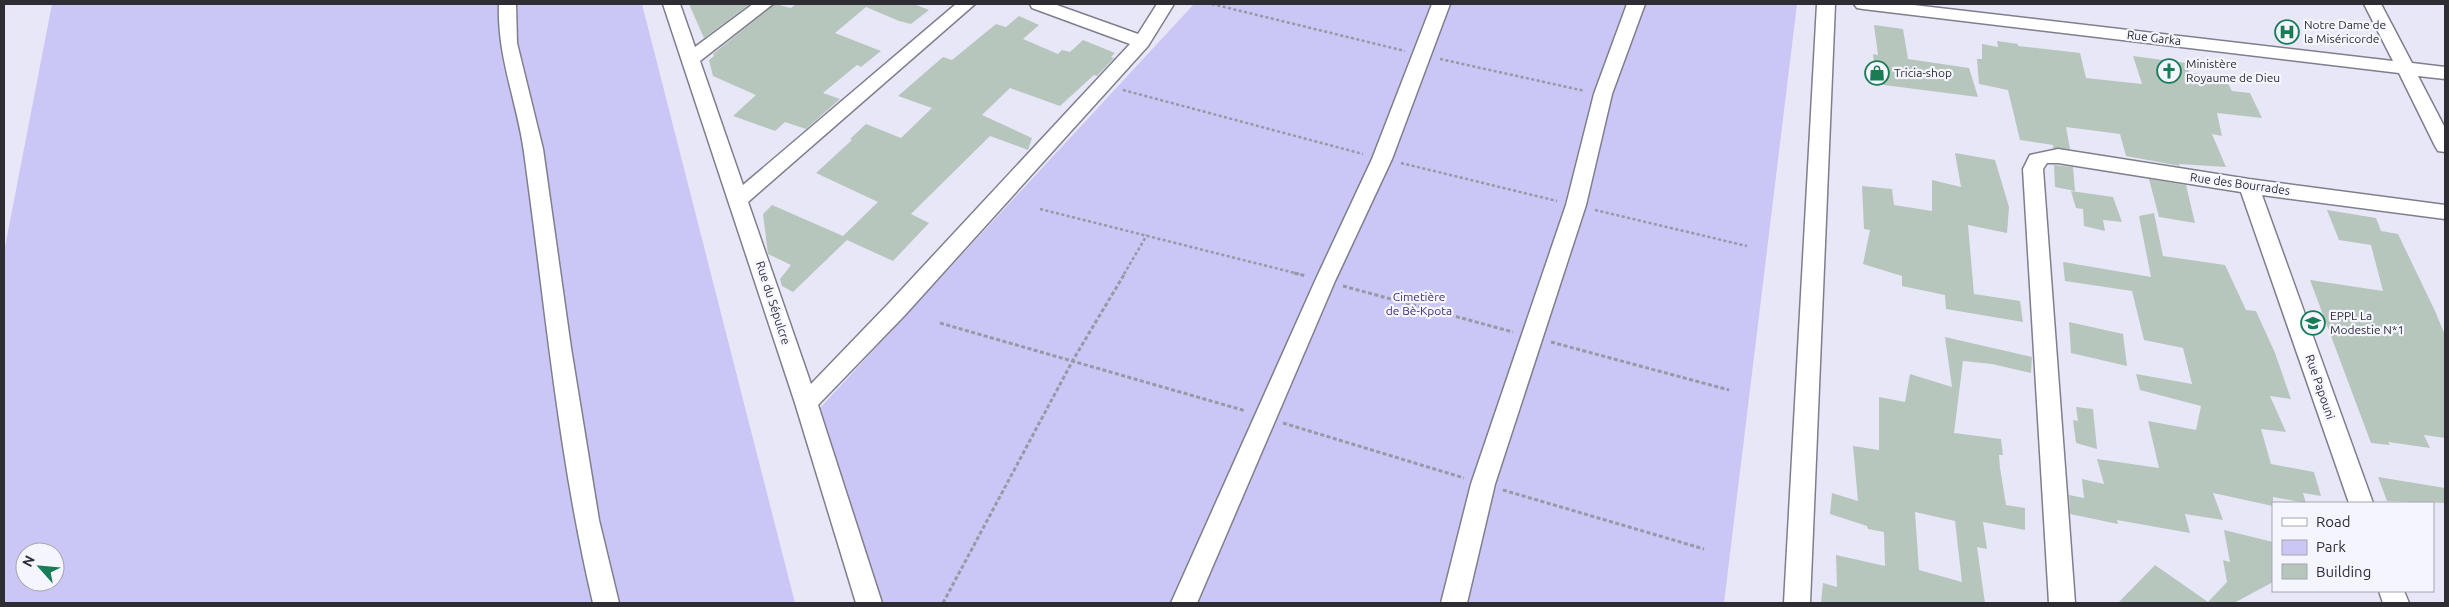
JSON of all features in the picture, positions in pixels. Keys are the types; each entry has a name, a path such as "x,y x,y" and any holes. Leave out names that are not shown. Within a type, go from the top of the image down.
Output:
{"street":[{"path":"507,4 508,43 533,149 587,520 606,603"},
{"name":"Rue du Sépulcre","path":"672,4 739,199 869,603"},
{"path":"692,58 764,4"},
{"path":"739,199 966,4"},
{"path":"1038,4 1142,42"},
{"path":"806,403 897,309 1142,42 1165,4"},
{"path":"1184,603 1264,417 1382,159 1441,4"},
{"path":"1454,603 1483,484 1576,205 1603,94 1636,4"},
{"path":"1797,603 1826,4"},
{"name":"Rue Garka","path":"1863,4 2445,73"},
{"path":"2373,4 2445,146"},
{"name":"Rue des Bourrades","path":"2062,603 2033,169 2037,160 2045,156 2058,156 2249,186 2445,212"},
{"name":"Rue Papouni","path":"2249,186 2361,502"}],"path":[{"path":"1103,85 1382,159 1747,246"},
{"path":"1040,209 1325,281 1729,390"},
{"path":"943,603 1073,360 1147,235"},
{"path":"940,324 1073,360 1704,549"}],"green space":[{"path":"52,4 642,4 795,603 4,603 4,252"},
{"name":"Cimetière de Bè-Kpota","path":"1194,4 1797,4 1724,603 877,603 819,409"}],"building":[{"path":"689,4 750,4 704,38"},
{"path":"775,4 791,8 796,4 914,4 929,10 911,24 866,7 835,33 881,51 861,67 857,65 823,93 840,99 806,129 785,122 775,131 733,116 756,95 713,76 709,60 714,56 713,54"},
{"path":"1019,16 1039,25 1023,39 1058,54 1062,50 1070,52 1083,40 1115,53 1111,57 1114,58 1097,76 1094,75 1060,106 1010,88 982,115 1032,138 1028,150 990,136 911,214 929,223 893,261 847,240 793,292 782,286 780,279 791,265 768,254 763,214 772,205 843,236 878,202 816,173 852,140 850,139 866,124 901,138 932,108 898,96 943,57 952,60 996,24 1006,27"},
{"path":"1874,25 1903,29 1908,59 1969,68 1978,97 1876,84 1873,54 1878,55"},
{"path":"1997,41 2018,44 2018,46 2080,53 2086,78 2142,84 2133,56 2186,63 2190,73 2224,76 2232,91 2250,93 2262,118 2217,113 2222,136 2212,134 2226,167 2179,164 2180,166 2126,156 2120,134 2066,127 2070,149 2053,148 2053,145 2020,140 2008,90 1979,84 1977,59 1982,59 1982,44 1998,47"},
{"path":"1955,153 1995,160 2009,207 2007,233 1968,225 1974,294 2020,301 2023,322 1946,309 1945,295 1902,286 1902,276 1863,264 1870,230 1864,229 1862,186 1892,189 1894,205 1932,211 1932,180 1961,187"},
{"path":"2054,165 2073,167 2075,191 2055,187"},
{"path":"2149,179 2186,185 2195,223 2159,217"},
{"path":"2071,191 2113,197 2122,222 2103,220 2105,231 2084,226 2083,209 2076,208"},
{"path":"2327,210 2376,218 2381,231 2398,234 2435,311 2445,335 2445,438 2424,435 2430,448 2388,442 2390,445 2371,443 2310,280 2383,291 2371,245 2339,240"},
{"path":"2154,213 2163,256 2225,265 2246,310 2256,311 2275,353 2291,399 2270,396 2286,432 2261,429 2271,464 2314,472 2321,496 2303,493 2306,502 2273,497 2272,506 2213,493 2223,520 2185,514 2190,533 2117,520 2118,524 2070,514 2069,495 2084,498 2082,479 2104,484 2097,459 2159,468 2148,421 2196,430 2201,406 2140,390 2136,374 2192,384 2183,348 2144,340 2132,291 2065,281 2063,262 2151,277 2139,216"},
{"path":"2069,322 2123,334 2127,366 2071,353"},
{"path":"1945,337 2032,357 2031,373 1992,364 1963,361 1954,433 2001,439 2003,455 1999,455 2006,505 2025,508 2025,530 1983,522 1987,549 1977,547 1985,603 1821,603 1823,583 1837,587 1836,555 1885,566 1884,532 1868,529 1867,526 1830,514 1832,493 1858,501 1853,446 1879,450 1879,397 1905,402 1910,374 1952,387","holes":["1915,512 1955,521 1962,582 1919,570"]},
{"path":"2076,407 2093,409 2097,449 2076,443 2073,420 2078,421"},
{"path":"2378,477 2445,488 2445,503 2387,501"},
{"path":"2224,530 2272,542 2272,583 2234,603 2118,603 2155,565 2208,602 2227,582 2223,560 2230,562"}],"place":[{"name":"Notre Dame de la Miséricorde","path":"2287,32"},
{"name":"Ministère Royaume de Dieu","path":"2169,71"},
{"name":"Tricia-shop","path":"1877,73"},
{"name":"EPPL La Modestie N*1","path":"2313,323"}]}
